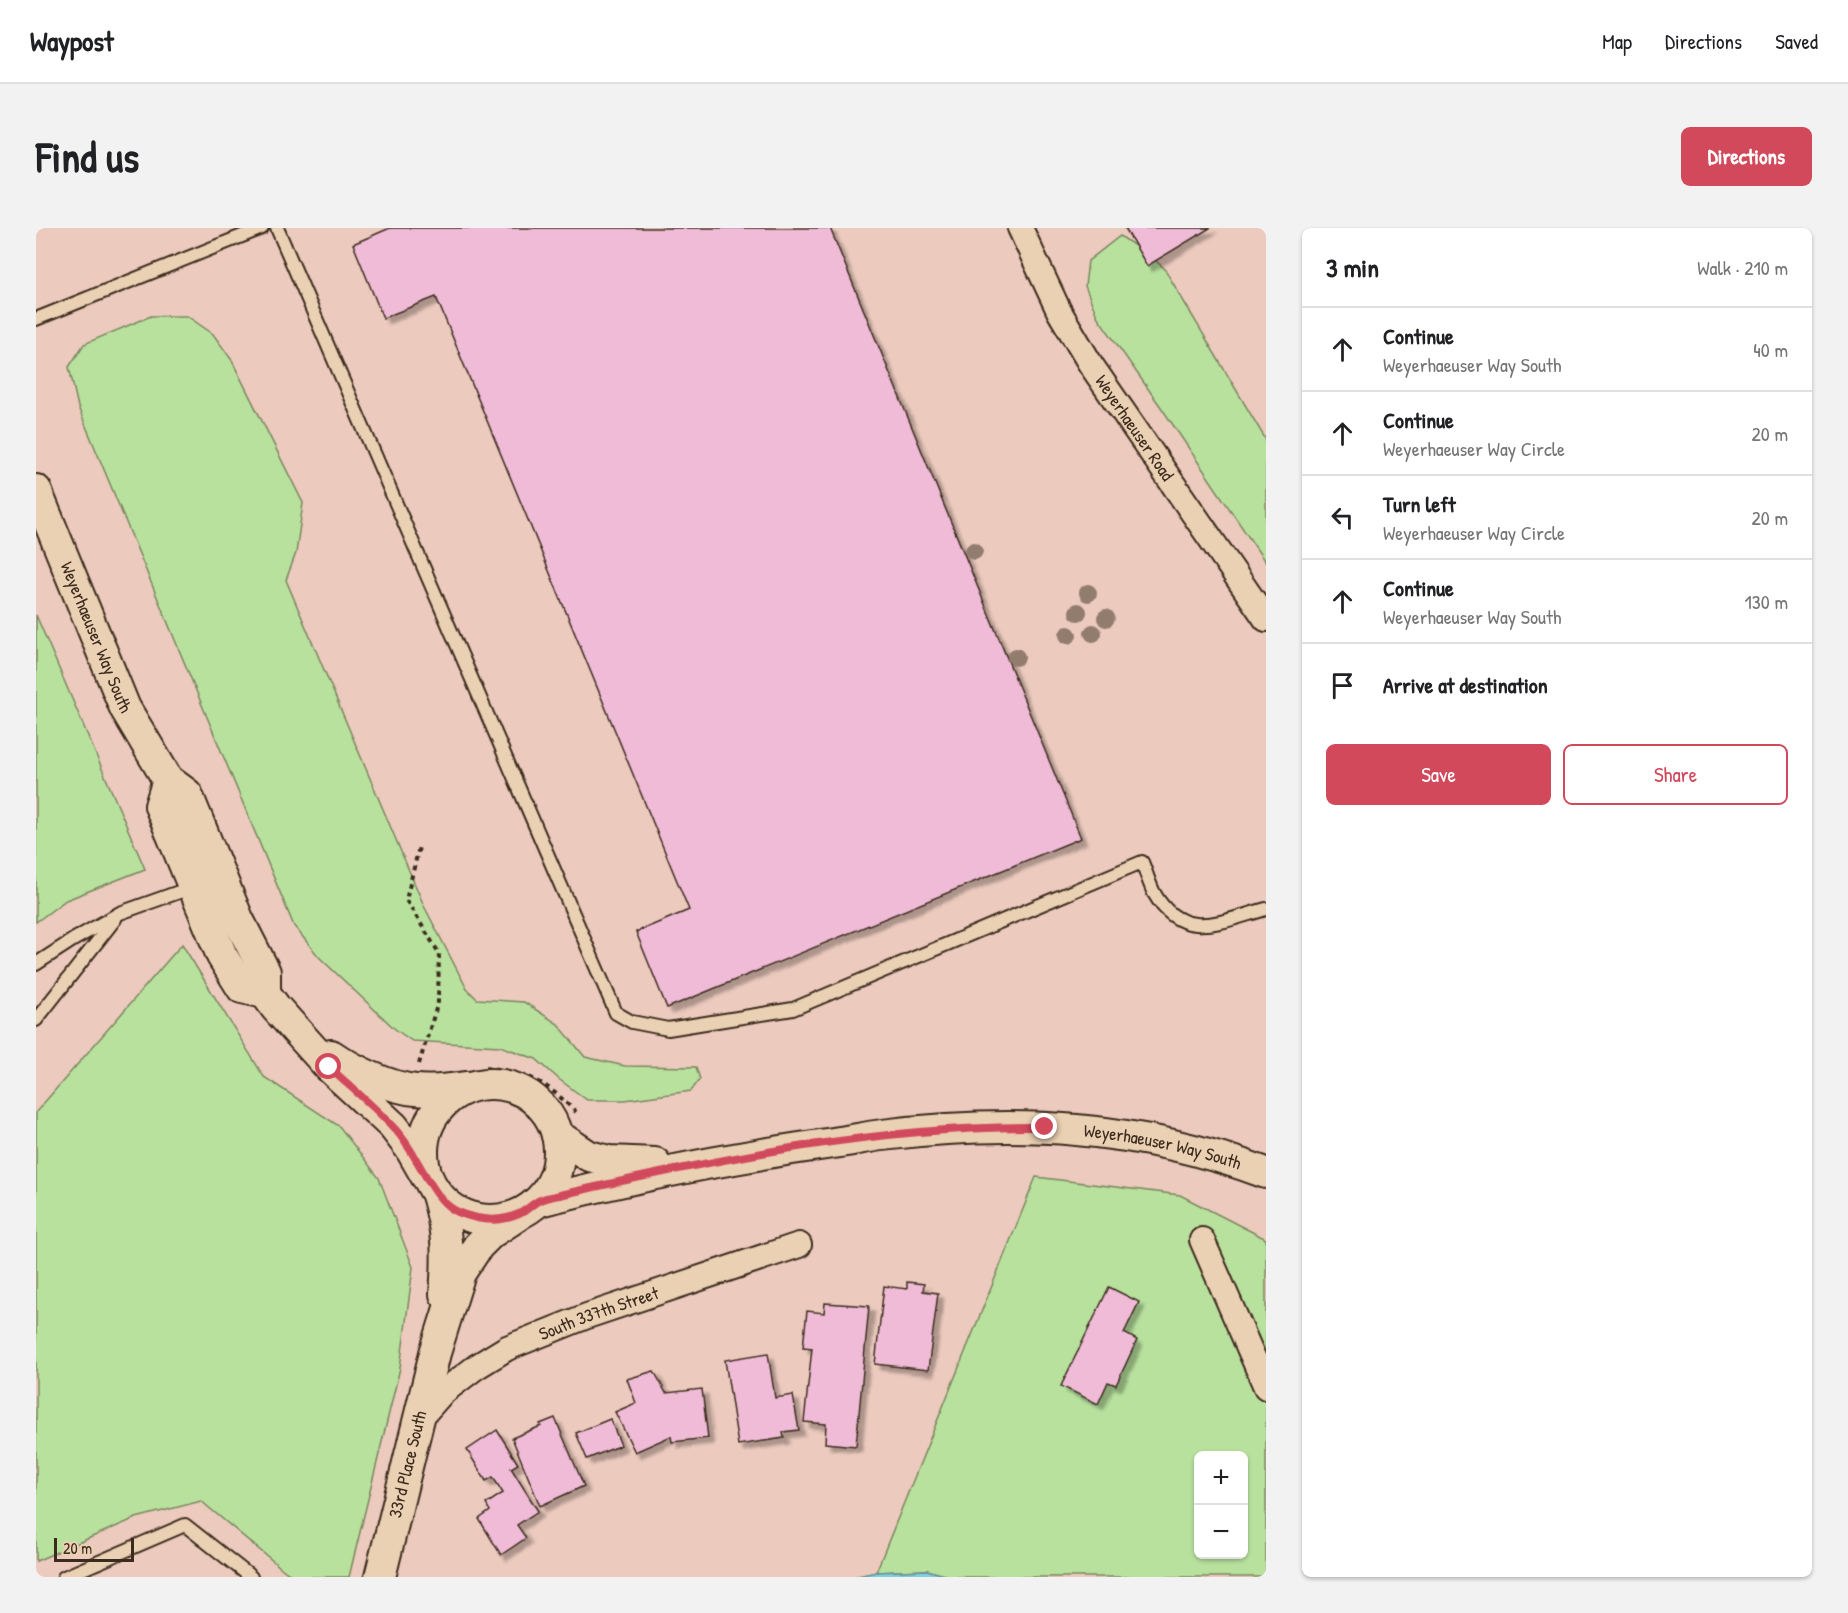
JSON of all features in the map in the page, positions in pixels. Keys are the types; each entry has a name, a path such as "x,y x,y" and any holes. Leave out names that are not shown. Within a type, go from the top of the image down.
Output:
{"street":[{"name":"Weyerhaeuser Road","path":"1020,228 1059,311 1091,365 1266,619"},
{"name":"Weyerhaeuser Way South","path":"36,490 125,708 168,780 188,794 238,919 265,972 265,993"},
{"path":"168,780 160,806 222,956 243,988 265,993 276,1008 329,1067 393,1126 410,1148 432,1186 454,1210 475,1219 498,1220 530,1207 553,1181 567,1124 548,1114 533,1097 512,1087 490,1083 476,1077 435,1091 399,1087 337,1059 303,1037"},
{"path":"432,1186 422,1155 424,1134 434,1114 448,1098 476,1077"},
{"name":"Weyerhaeuser Way South","path":"567,1124 589,1156 609,1161 700,1165"},
{"name":"Weyerhaeuser Way South","path":"530,1207 700,1165 783,1150 880,1135 990,1126 1045,1127 1153,1140 1259,1168"},
{"name":"33rd Place South","path":"432,1186 444,1220 448,1256 445,1295 435,1353"},
{"name":"33rd Place South","path":"380,1577 435,1353 460,1273 478,1246 491,1233 530,1207"},
{"path":"1202,1240 1266,1387"},
{"name":"South 337th Street","path":"418,1419 442,1393 476,1367 507,1348 587,1316 799,1245"}],"lane":[{"path":"36,319 262,228"},
{"path":"277,228 616,1013 632,1022 668,1029 793,1009 1142,862 1154,892 1169,914 1182,922 1199,925 1266,909"},
{"path":"36,964 120,913 193,887"},
{"path":"36,1020 120,913"},
{"path":"64,1577 184,1525 251,1577"}],"path":[{"path":"418,847 406,900 439,953 438,1002 418,1067 429,1068"},
{"path":"476,1077 504,1070 531,1076 557,1094 567,1124"}],"green space":[{"path":"1120,236 1164,268 1266,440 1266,563 1097,316 1085,286 1088,261"},
{"path":"151,316 187,316 213,334 231,359 303,503 296,553 286,580 424,906 467,989 477,999 524,1002 558,1024 585,1057 625,1066 696,1067 700,1079 691,1091 625,1100 587,1100 536,1059 500,1046 412,1041 395,1029 319,957 294,926 78,407 69,367 84,344"},
{"path":"36,615 145,869 66,900 36,922"},
{"path":"182,944 264,1077 339,1126 379,1178 413,1267 400,1368 349,1577 295,1577 201,1501 136,1518 36,1561 36,1112"},
{"path":"1036,1177 1180,1195 1266,1239 1266,1577 951,1577 927,1570 876,1572"}],"water":[{"path":"927,1570 951,1577 853,1577 876,1572"}],"building":[{"path":"390,228 830,228 1081,838 667,1008 636,932 689,910 436,297 383,318 353,244"},
{"path":"1125,228 1210,228 1147,266"},
{"path":"907,1282 924,1284 923,1291 938,1293 928,1370 875,1364 884,1286 907,1289"},
{"path":"1109,1287 1139,1302 1124,1333 1137,1340 1116,1385 1108,1382 1098,1404 1061,1386"},
{"path":"825,1303 869,1306 856,1446 825,1443 826,1424 804,1422 812,1348 803,1347 807,1311 824,1313"},
{"path":"768,1353 775,1398 793,1395 799,1430 783,1432 784,1438 738,1445 725,1360"},
{"path":"654,1371 666,1393 702,1389 708,1438 672,1442 671,1436 635,1452 615,1412 636,1403 627,1379"},
{"path":"555,1418 584,1486 540,1506 512,1438"},
{"path":"610,1419 621,1445 587,1459 576,1433"},
{"path":"497,1430 518,1464 511,1468 538,1511 517,1525 526,1538 501,1555 479,1519 490,1511 486,1504 503,1493 493,1477 486,1481 467,1450"}],"route":[{"path":"329,1067 393,1126 410,1148 437,1195 454,1210 475,1219 498,1220 520,1214 539,1200 700,1165 783,1150 880,1135 936,1130 990,1126 1045,1127"}]}
